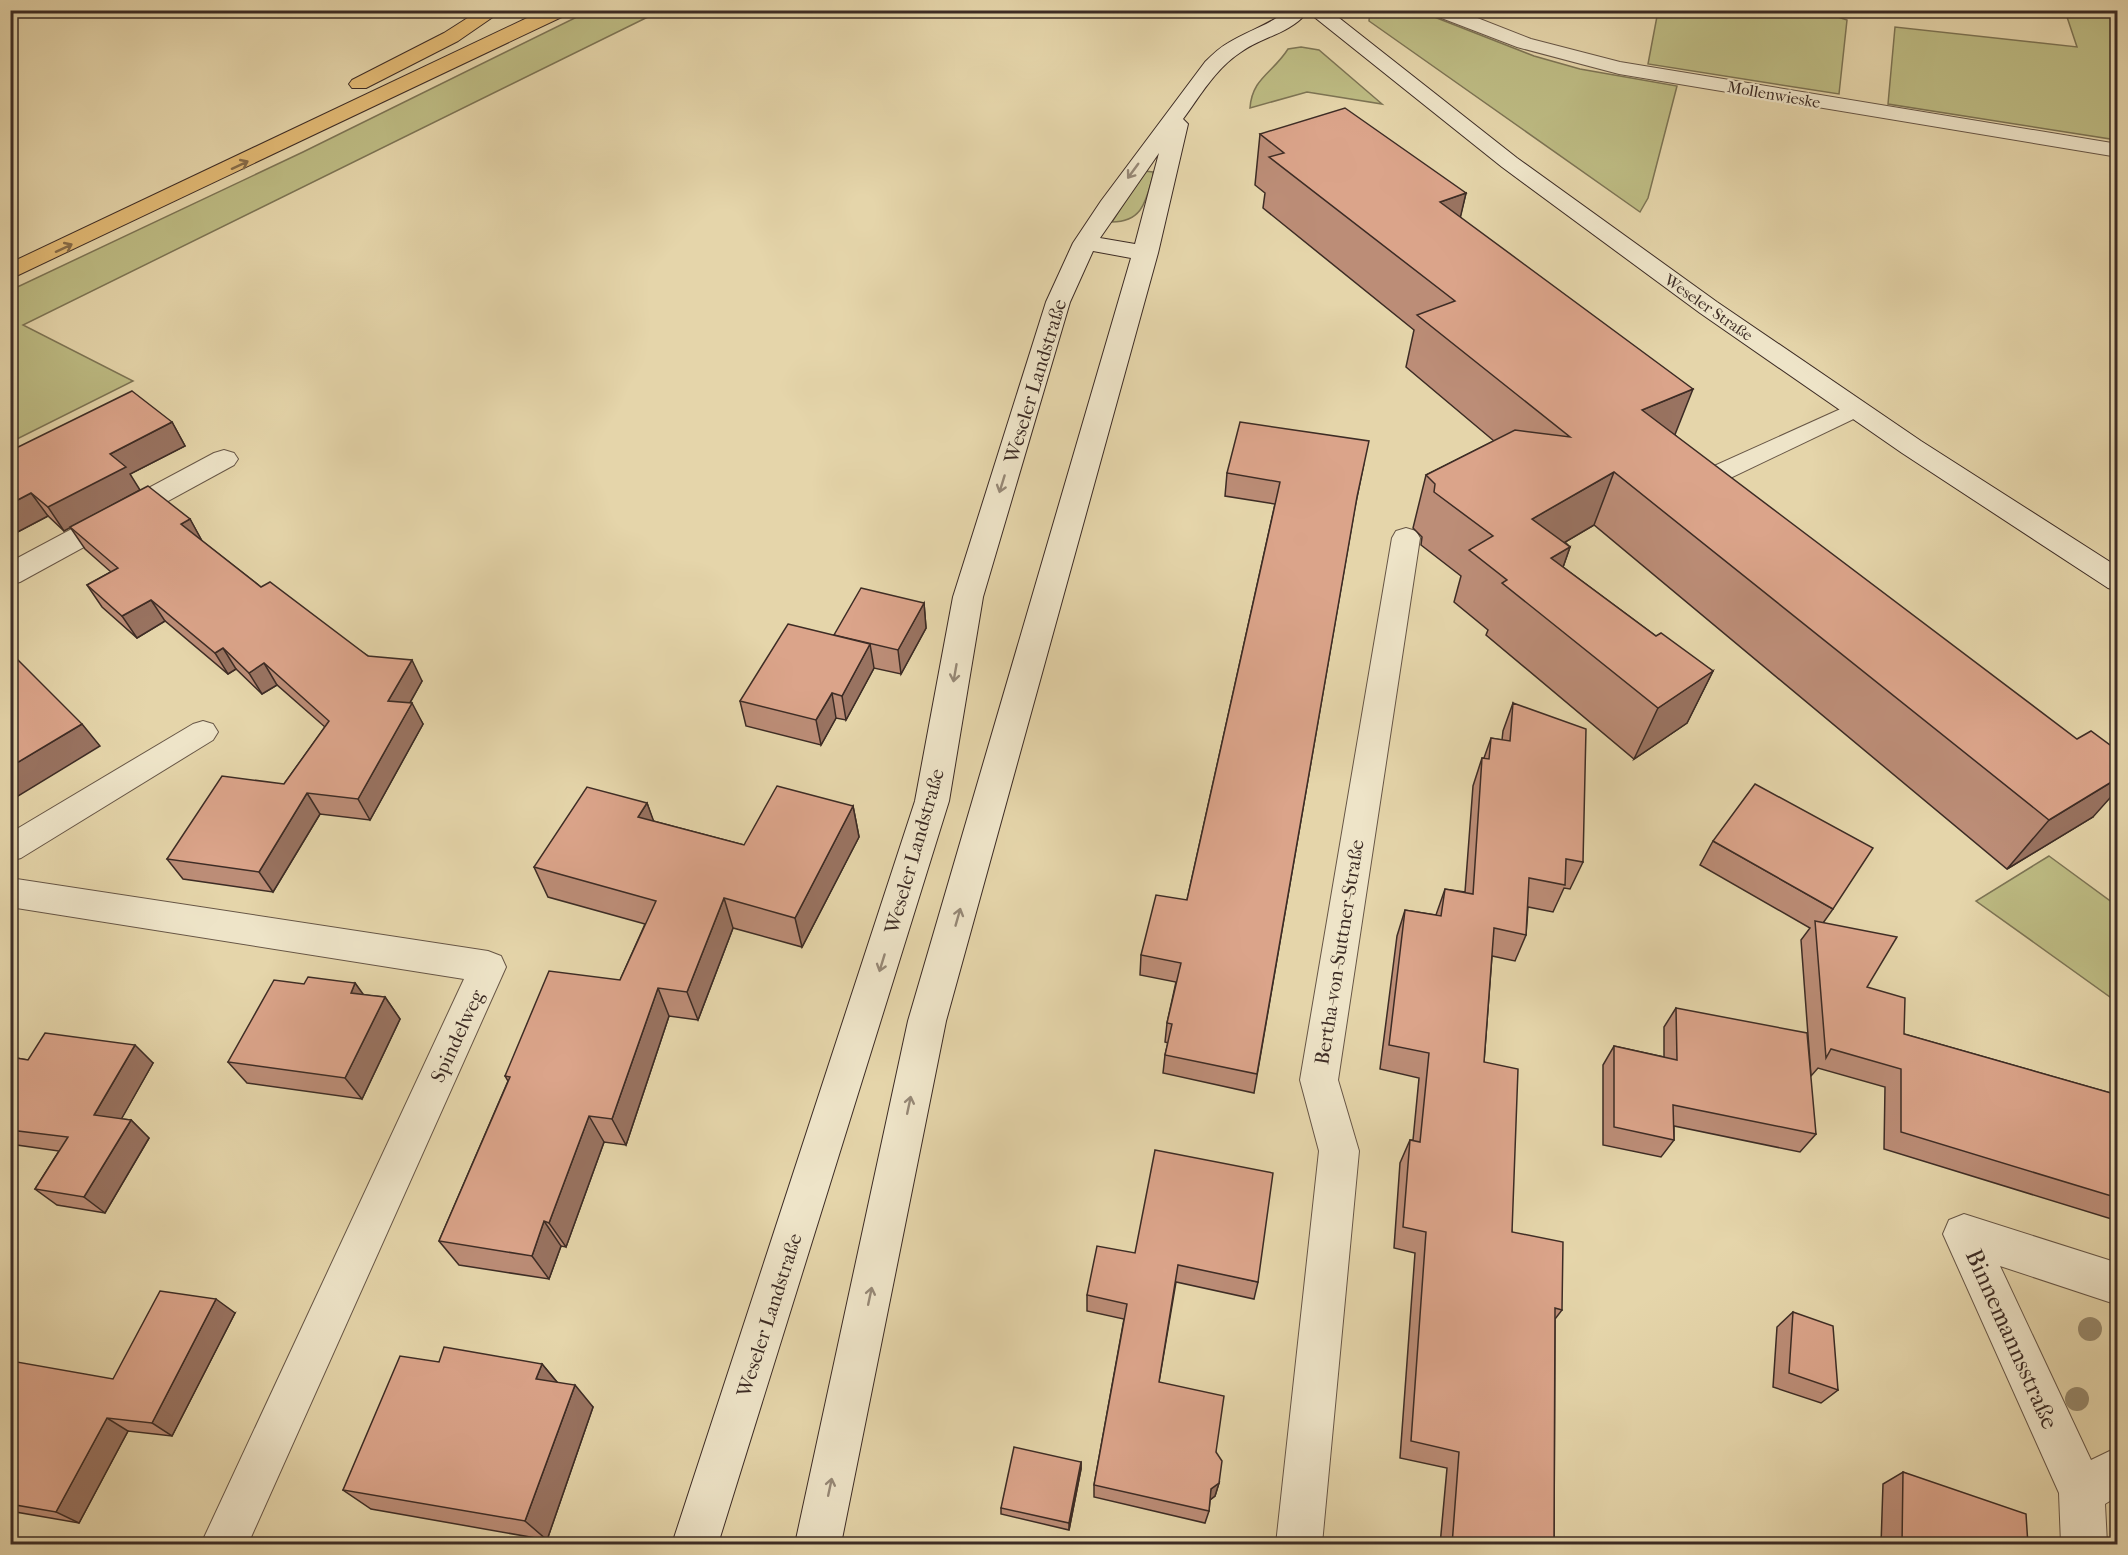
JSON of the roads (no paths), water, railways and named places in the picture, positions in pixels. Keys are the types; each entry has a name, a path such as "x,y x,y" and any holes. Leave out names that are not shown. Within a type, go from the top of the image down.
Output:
{"highway":[{"path":"233,147 451,37 494,10"},
{"path":"10,251 233,147 426,63 533,10"},
{"path":"10,272 561,10"}],"street":[{"name":"Weseler Landstraße","path":"695,1545 932,801 968,597 1058,302 1085,243 1134,170 1212,66 1233,48 1261,33 1277,29 1300,10"},
{"name":"Weseler Straße","path":"1316,10 1466,131 1571,208 1856,409 2118,581"},
{"name":"Mollenwieske","path":"1438,10 1524,43 1619,68 2118,151"},
{"name":"Weseler Landstraße","path":"818,1545 927,1021 1146,253 1182,108"},
{"path":"1085,243 1146,253"},
{"path":"10,575 224,459"},
{"name":"Bertha-von-Suttner-Straße","path":"1299,1545 1339,1151 1319,1080 1406,538"},
{"name":"Spindelweg","path":"10,892 488,967 224,1545"},
{"name":"Binnemannsstraße","path":"2084,1545 2100,1480 1964,1234 2118,1284"}],"lane":[{"path":"1692,486 1856,409"},
{"path":"10,849 202,732"}]}
